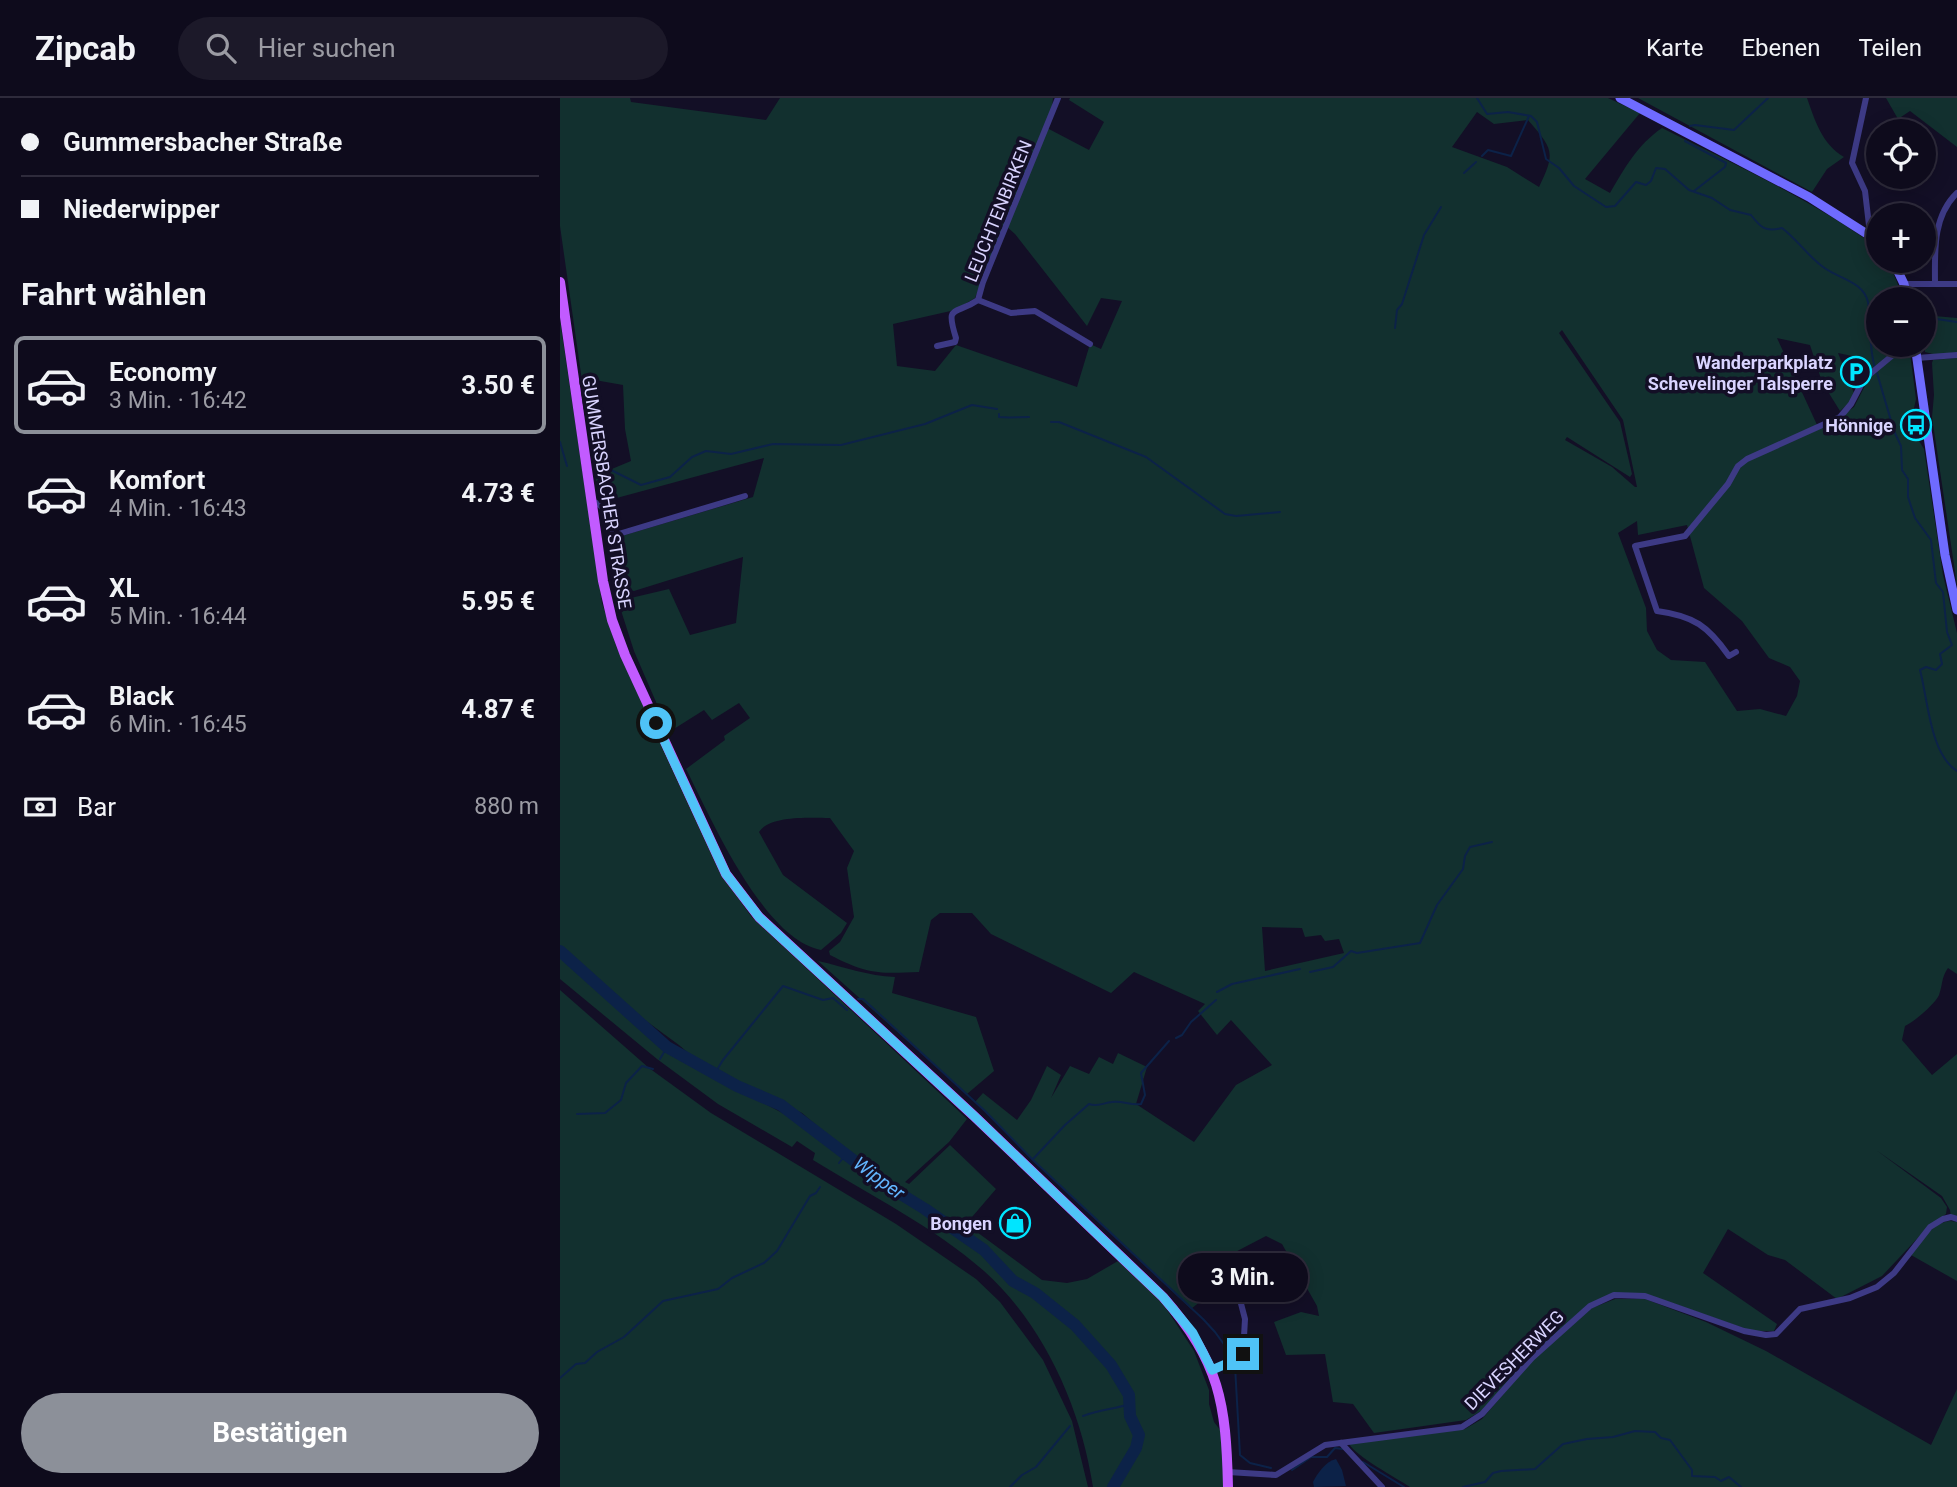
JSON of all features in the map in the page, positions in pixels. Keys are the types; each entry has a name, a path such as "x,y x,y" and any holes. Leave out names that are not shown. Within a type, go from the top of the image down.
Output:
{"main road":[{"path":"1620,98 1809,197 1866,232"},
{"path":"1899,273 1905,287"},
{"name":"GUMMERSBACHER STRASSE","path":"560,282 605,590 618,640 726,874 759,917 974,1116 1163,1297 1193,1333 1212,1370 1226,1420 1228,1487"},
{"path":"1917,358 1945,555 1956,607"}],"street":[{"name":"LEUCHTENBIRKEN","path":"937,346 955,342 951,315 955,310 970,306 978,300 1058,98"},
{"path":"1866,98 1852,163 1865,191 1866,203"},
{"path":"1935,284 1935,242 1941,216 1957,193"},
{"path":"1904,284 1957,284"},
{"path":"978,300 1011,313 1035,311 1090,344"},
{"path":"1917,358 1957,355"},
{"path":"1736,652 1729,656 1714,634 1692,618 1657,611 1635,546 1654,540 1685,536 1746,459 1840,417 1852,404 1859,386 1871,372 1891,357"},
{"path":"591,501 599,503 605,509 612,536 745,496"},
{"name":"DIEVESHERWEG","path":"1341,1443 1455,1429 1476,1419 1532,1358 1590,1306 1615,1295 1645,1296 1744,1331 1771,1335 1779,1332 1800,1309 1850,1298 1877,1287 1895,1273 1930,1227 1943,1219 1957,1219"},
{"path":"1212,1370 1243,1354 1245,1319 1238,1292"},
{"path":"1228,1472 1276,1475 1325,1445 1341,1443 1352,1458 1382,1487"}],"green space":[{"path":"560,98 630,98 631,102 766,120 780,98 1053,98 1052,107 975,298 955,310 893,324 897,366 935,371 956,345 1077,387 1090,344 1101,349 1122,301 1101,298 1087,326 1006,226 1047,128 1089,150 1104,122 1069,100 1070,98 1608,98 1640,113 1585,179 1610,193 1639,149 1662,128 1797,197 1866,240 1866,273 1892,273 1898,284 1899,287 1866,287 1866,357 1911,357 1916,399 1912,417 1916,436 1924,449 1943,575 1957,633 1957,974 1948,968 1937,999 1905,1026 1902,1040 1932,1075 1957,1054 1957,1219 1951,1217 1950,1210 1942,1196 1876,1150 1941,1198 1947,1207 1946,1214 1929,1226 1882,1276 1837,1299 1785,1260 1768,1255 1728,1229 1703,1273 1777,1324 1774,1331 1752,1331 1646,1294 1614,1293 1589,1304 1481,1411 1466,1420 1374,1433 1353,1404 1333,1402 1325,1354 1286,1355 1274,1322 1301,1312 1319,1316 1317,1306 1282,1244 1266,1236 1220,1260 1228,1279 1191,1309 975,1102 983,1093 1017,1120 1031,1100 1047,1066 1061,1075 1051,1098 1070,1066 1089,1074 1099,1057 1113,1064 1118,1053 1147,1067 1136,1104 1194,1142 1236,1085 1272,1065 1231,1020 1217,1035 1198,1011 1205,1004 1134,972 1111,993 991,934 972,913 940,913 931,920 919,972 873,971 830,955 829,951 840,942 854,917 847,868 854,851 830,818 781,820 759,832 783,875 847,923 841,933 821,950 800,941 779,924 759,901 724,845 686,769 725,740 724,736 750,718 739,703 712,720 704,710 669,732 634,651 618,601 669,589 690,635 736,623 743,557 634,591 624,589 615,538 753,497 764,458 602,502 595,476 631,461 625,429 623,385 589,379 595,424 588,423 560,226","holes":["1477,112 1494,124 1528,120 1543,138 1550,158 1539,187 1507,167 1452,147","1562,330 1623,420 1637,487 1612,467 1565,440 1567,437 1630,477 1632,474 1620,422 1559,333","1777,338 1810,345 1822,382 1840,411 1849,403 1854,393 1838,353 1852,356 1868,380 1854,407 1836,420 1818,427","1637,521 1638,535 1687,525 1704,588 1742,621 1769,658 1790,667 1800,681 1797,696 1786,716 1760,709 1737,711 1705,662 1671,660 1657,650 1647,631 1646,608 1618,533","1262,927 1302,928 1305,937 1321,935 1325,941 1339,939 1344,953 1265,971"]},
{"path":"1638,98 1807,98 1825,139 1844,157 1827,169 1812,192"},
{"path":"1886,98 1957,98 1957,147 1936,131 1936,119 1920,119 1910,111 1898,119"},
{"path":"1936,316 1957,318 1957,352 1937,355"},
{"path":"560,320 602,603 616,646 722,875 751,916 967,1119 949,1142 905,1182 909,1184 950,1145 996,1189 966,1224 1042,1280 1067,1283 1087,1279 1118,1261 1162,1302 1194,1351 1209,1390 1209,1404 1214,1422 1221,1431 1225,1487 1093,1487 1069,1398 1042,1342 1025,1316 984,1271 923,1226 813,1160 815,1153 797,1141 792,1147 718,1104 657,1059 560,979 560,956 618,1006 674,1045 699,1069 835,1141 802,1113 703,1066 612,996 560,951"},
{"path":"1957,358 1957,585 1932,417 1932,363 1933,360"},
{"path":"818,961 895,977 892,993 976,1017 994,1071 967,1094"},
{"path":"560,990 649,1068 711,1113 896,1224 976,1279 1000,1302 1043,1360 1072,1421 1088,1487 560,1487"},
{"path":"1950,1221 1957,1222 1957,1281 1911,1255 1932,1229"},
{"path":"1615,1299 1645,1299 1706,1322 1766,1351 1931,1445 1957,1389 1957,1487 1410,1487 1368,1461 1349,1444 1465,1429 1482,1419 1533,1360 1592,1308"}],"water":[{"path":"1336,1459 1346,1486 1314,1487 1313,1482 1319,1472"}],"waterway":[{"name":"Hönnige","path":"1477,98 1487,114 1508,112 1531,116 1537,122 1546,159 1559,168 1574,186 1606,207 1615,206 1636,182 1646,185 1651,181 1656,168 1665,169 1689,190 1712,198 1730,210 1751,215 1764,228 1782,228 1820,265 1856,285 1865,295 1875,368"},
{"path":"1690,126 1734,130 1768,98"},
{"path":"1482,156 1488,150 1511,156 1529,116"},
{"path":"1685,141 1726,163 1725,167 1694,191"},
{"path":"1464,173 1476,162"},
{"path":"1395,328 1397,310 1402,304 1424,235 1441,207"},
{"path":"1936,319 1957,322"},
{"name":"Hönnige","path":"1877,373 1901,446 1902,470 1908,479 1908,497 1915,518 1931,540 1936,583 1943,592 1947,632 1952,645 1940,654 1942,664 1936,670 1926,667 1920,670 1936,739 1948,763 1957,771"},
{"path":"609,469 641,485 670,477 692,457 706,451 731,454 773,444 841,445 925,424 972,405 997,409"},
{"path":"999,414 999,417 1029,417"},
{"path":"1051,422 1059,422 1146,457 1225,514 1236,516 1280,512"},
{"path":"560,442 567,466"},
{"path":"1310,972 1333,967 1351,951 1357,953 1420,943 1437,905 1463,869 1470,847 1492,842"},
{"name":"Wipper","path":"560,951 667,1047 737,1086 781,1105 886,1185 984,1250 1013,1281 1035,1293 1075,1325 1111,1365 1129,1395 1130,1416 1139,1435 1136,1448 1113,1487"},
{"path":"1217,992 1232,984 1300,969"},
{"path":"715,1073 783,986 823,1000 833,998 847,1010"},
{"path":"858,999 863,999 985,1111 1034,1161 1203,1319 1231,1354"},
{"path":"1176,1038 1216,1000"},
{"path":"1033,1159 1089,1104 1141,1104 1145,1095 1141,1073 1169,1041"},
{"path":"660,1059 667,1047"},
{"path":"577,1114 605,1113 621,1100 626,1083 642,1066 653,1069"},
{"path":"839,1163 846,1154"},
{"path":"560,1378 576,1364 585,1363 597,1352 624,1337 663,1301 718,1289 732,1278 764,1263 777,1251 810,1196 820,1187"},
{"path":"1235,1366 1240,1455 1250,1463 1271,1468"},
{"path":"1083,1416 1130,1404"},
{"path":"1010,1487 1022,1475 1036,1467 1070,1426"},
{"path":"1463,1487 1485,1482 1493,1473 1535,1469 1563,1444 1635,1431 1655,1432 1661,1438 1670,1440 1692,1470 1692,1476 1715,1477 1721,1481 1729,1477 1741,1487"},
{"path":"1292,1470 1311,1457 1327,1457 1335,1448 1342,1449"},
{"path":"1363,1462 1404,1487"}],"place":[{"name":"Wanderparkplatz Schevelinger Talsperre","path":"1856,372"},
{"name":"Hönnige","path":"1916,425"},
{"name":"Bongen","path":"1015,1223"}],"route":[{"path":"656,723 726,874 759,917 974,1116 1163,1297 1193,1333 1212,1370 1243,1354"}]}
